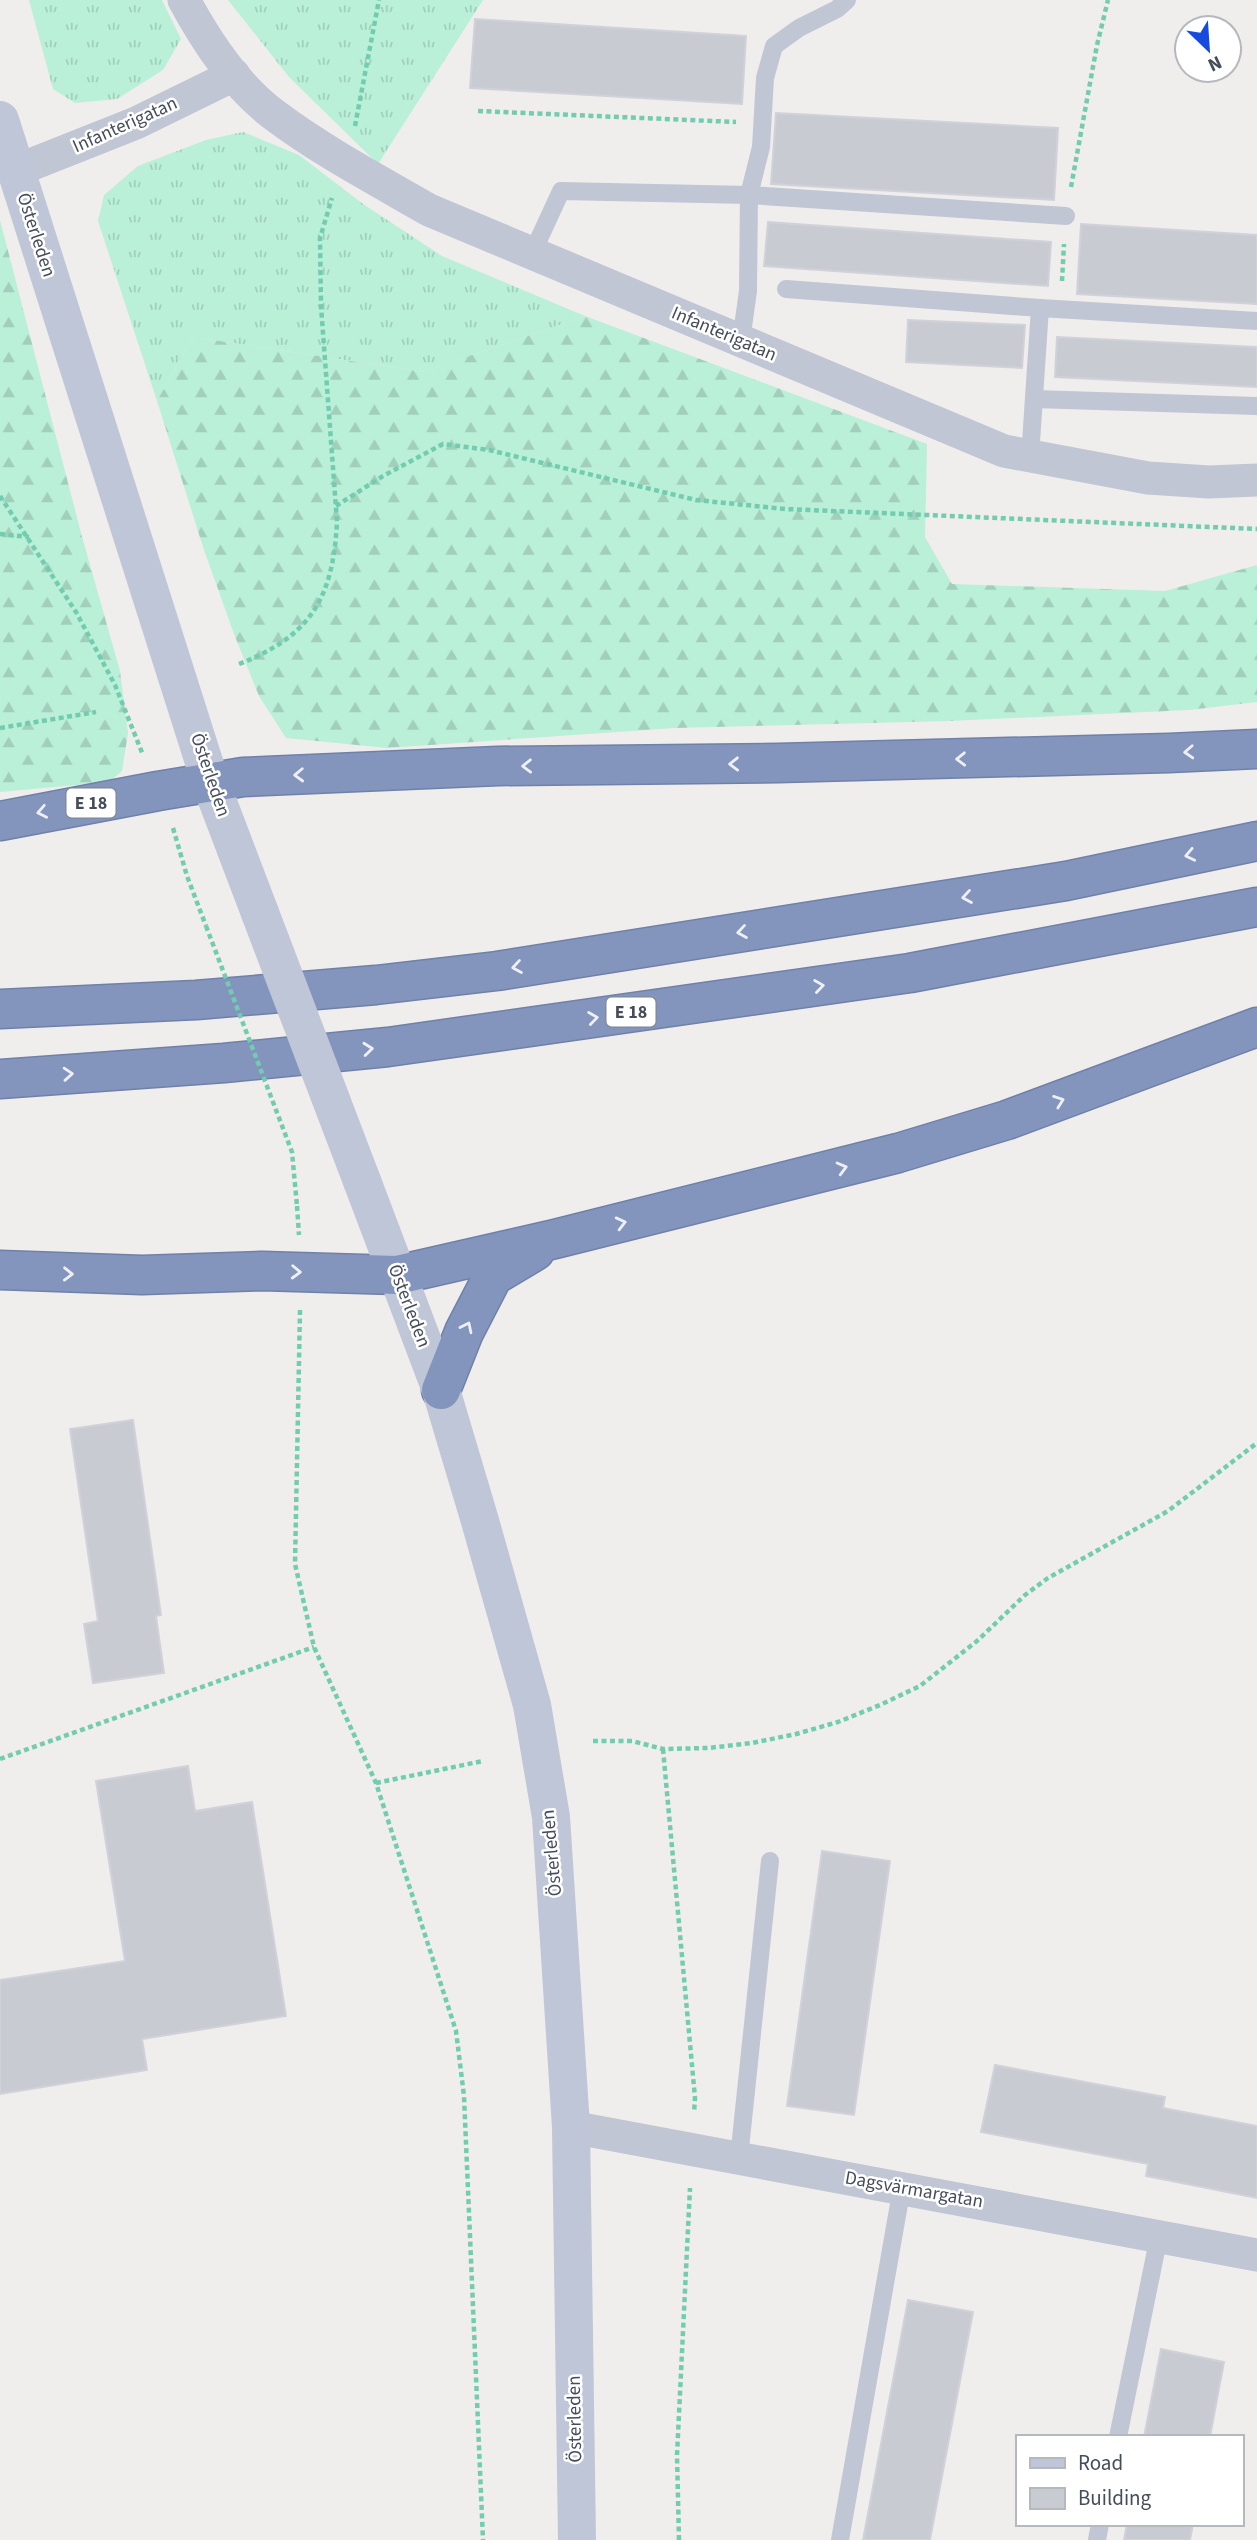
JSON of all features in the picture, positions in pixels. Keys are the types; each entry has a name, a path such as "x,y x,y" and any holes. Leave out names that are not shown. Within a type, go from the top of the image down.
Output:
{"highway":[{"name":"E 18","path":"0,821 243,777 498,766 1170,754 1257,748"},
{"path":"0,1009 209,999 376,985 498,971 1066,881 1257,841"},
{"name":"E 18","path":"0,1079 224,1063 388,1046 910,973 1257,907"},
{"path":"0,1270 142,1275 262,1271 397,1275 555,1239 898,1153 1007,1120 1257,1027"},
{"path":"441,1390 464,1332 494,1276 555,1239"}],"main road":[{"name":"Österleden","path":"0,120 211,783 441,1390 533,1705 551,1817 571,2127 577,2540"}],"street":[{"name":"Infanterigatan","path":"184,0 234,75 272,113 343,161 429,210 1004,451 1148,478 1209,482 1257,480"},
{"name":"Infanterigatan","path":"15,171 136,123 234,75"},
{"name":"Dagsvärmargatan","path":"571,2127 1257,2255"}],"lane":[{"path":"741,341 748,291 749,195 761,147 765,78 774,46 799,28 837,9 847,0"},
{"path":"532,254 561,191 749,195 1066,216"},
{"path":"786,289 1060,310 1257,321"},
{"path":"1030,457 1040,308"},
{"path":"1034,399 1257,407"},
{"path":"740,2158 770,1861"},
{"path":"840,2540 902,2187"},
{"path":"1118,2435 1159,2236"}],"path":[{"path":"239,664 261,656 306,621 329,585 336,554 336,506 321,306 320,238 354,130 379,0"},
{"path":"1060,310 1066,216 1097,45 1108,0"},
{"path":"478,111 762,123"},
{"path":"336,506 383,476 443,444 489,450 696,500 772,508 1257,529"},
{"path":"0,496 76,612 115,685 170,818 187,876 292,1152 301,1272 295,1564 314,1647 376,1783 456,2031 464,2096 483,2540"},
{"path":"0,534 29,537"},
{"path":"0,728 96,712"},
{"path":"593,1741 632,1741 663,1749 752,1743 838,1722 880,1705 920,1686 977,1641 1025,1595 1048,1578 1168,1511 1257,1443"},
{"path":"0,1759 314,1647"},
{"path":"376,1783 483,1761"}],"green space":[{"path":"29,0 162,0 181,39 163,70 117,99 75,103 53,89"},
{"path":"228,0 483,0 378,164 289,77"},
{"path":"243,132 299,155 363,204 442,256 585,316 424,372 193,337 157,401 98,221 104,195 138,166 206,140"},
{"path":"0,220 81,533 120,671 128,733 122,771 109,782 0,792"},
{"path":"585,316 927,444 925,537 952,584 1165,591 1257,565 1257,702 1189,710 950,721 675,728 387,748 286,738 259,696 234,634 204,550 157,401 193,337 424,372"}],"building":[{"path":"475,19 746,36 742,104 470,88"},
{"path":"776,113 1058,128 1054,200 771,184"},
{"path":"768,222 1051,242 1048,286 764,266"},
{"path":"1081,224 1257,235 1257,304 1077,294"},
{"path":"908,320 1025,325 1022,368 906,362"},
{"path":"1057,337 1257,347 1257,387 1055,377"},
{"path":"133,1420 161,1615 156,1616 164,1673 93,1683 84,1624 98,1621 70,1429"},
{"path":"188,1766 195,1811 252,1802 286,2016 142,2039 147,2070 0,2094 0,1980 125,1961 96,1781"},
{"path":"822,1851 890,1861 854,2115 787,2106"},
{"path":"995,2065 1165,2097 1163,2108 1257,2126 1257,2198 1146,2176 1148,2164 981,2132"},
{"path":"908,2300 973,2312 930,2540 863,2540"},
{"path":"1161,2349 1224,2362 1210,2435 1144,2435"},
{"path":"1127,2526 1193,2526 1190,2540 1124,2540"}]}
